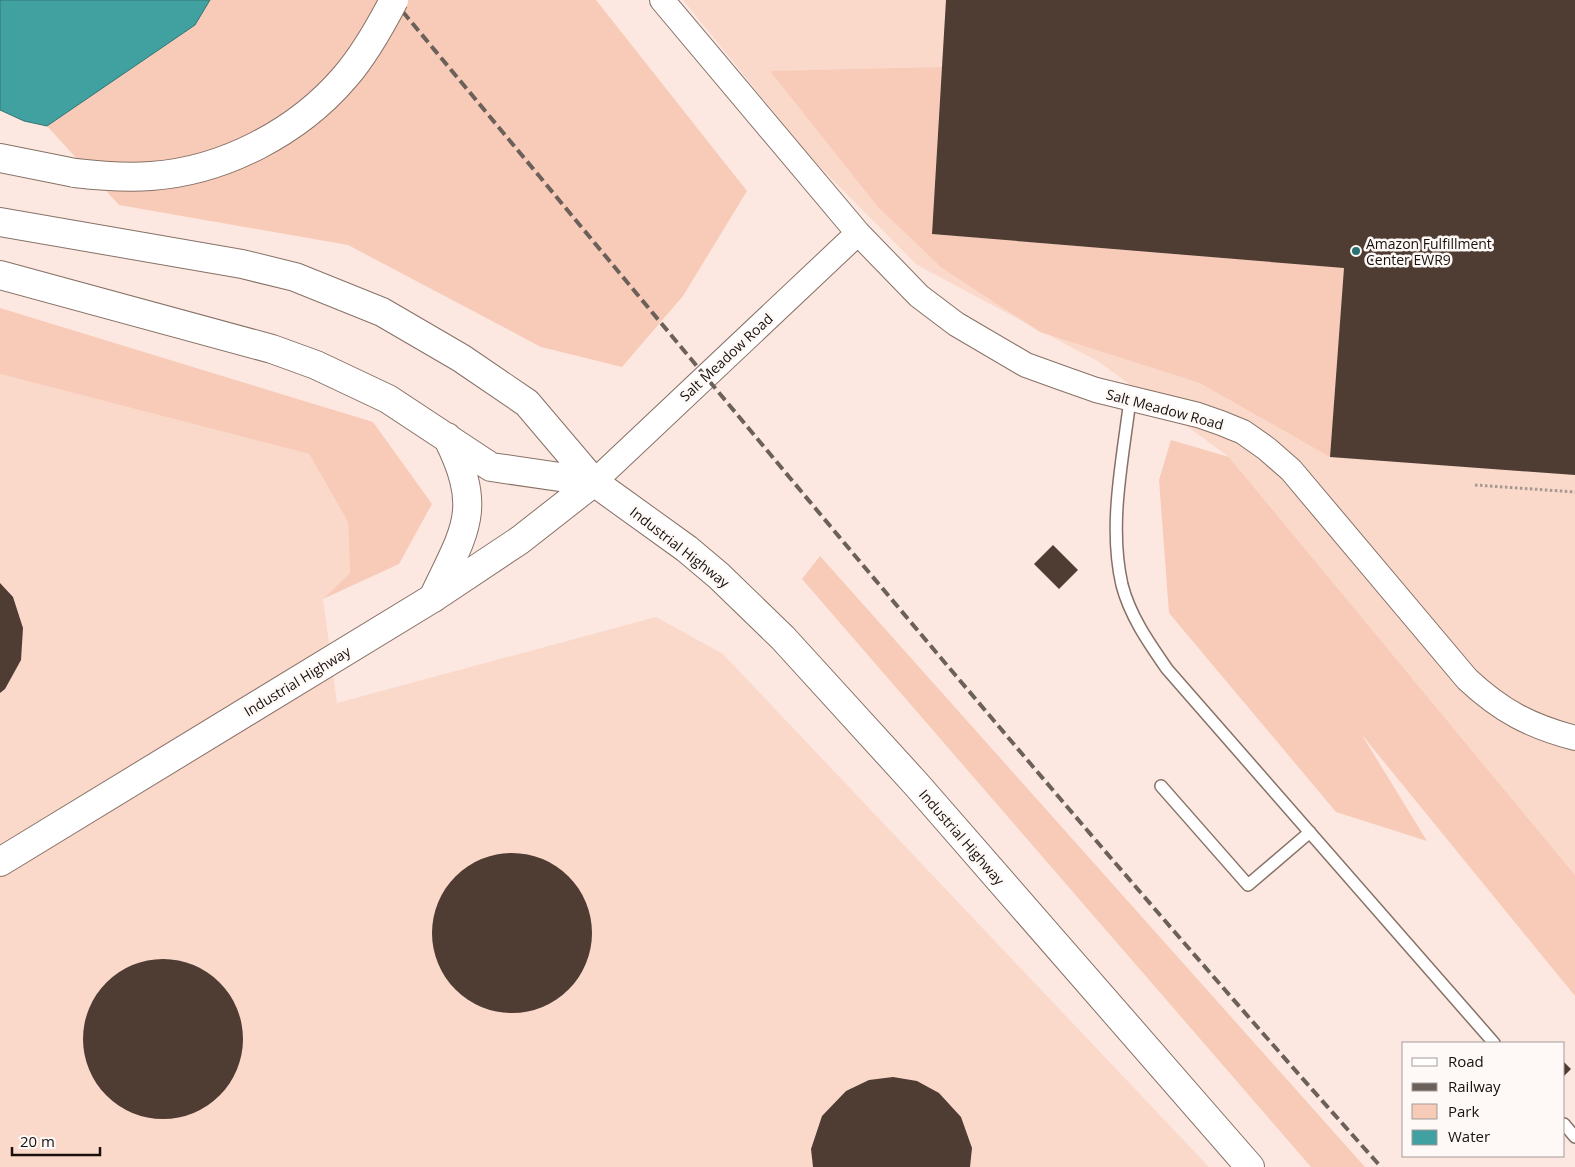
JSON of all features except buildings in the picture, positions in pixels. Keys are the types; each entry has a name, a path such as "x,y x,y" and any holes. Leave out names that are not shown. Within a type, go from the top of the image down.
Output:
{"main road":[{"path":"0,158 76,174 114,177 152,176 187,171 220,162 247,150 297,121 324,98 346,76 365,51 394,0"},
{"path":"0,222 242,264 295,277 382,312 460,358 527,403 594,482"},
{"path":"0,275 272,349 365,387 388,399 491,468 594,482"},
{"path":"433,598 464,532 469,507 463,473 447,437"},
{"name":"Industrial Highway","path":"0,862 433,598 520,540 594,482 686,549 726,582 782,638 917,785 1250,1167"}],"street":[{"name":"Salt Meadow Road","path":"667,2 858,233 919,296 956,324 1026,365 1130,399 1198,414 1243,432 1267,448 1291,470 1467,678 1482,693 1516,718 1575,738"},
{"name":"Salt Meadow Road","path":"594,482 858,233"}],"lane":[{"path":"1130,399 1118,498 1117,557 1123,586 1133,616 1167,669 1493,1042"},
{"path":"1161,786 1248,884 1310,832"},
{"path":"1565,1125 1575,1137"}],"path":[{"path":"1475,485 1575,492"}],"shaded area":[{"path":"683,0 1575,0 1575,875 1229,457 1099,362 917,265 811,158"},
{"path":"0,374 309,454 348,522 350,573 323,599 337,703 656,617 723,654 1209,1167 0,1167"}],"green space":[{"path":"210,0 596,0 747,191 683,296 622,367 541,347 348,245 119,205 47,126 195,25"},
{"path":"942,67 932,234 1344,268 1330,457 1200,383 1040,332 942,268 878,207 770,71"},
{"path":"0,308 373,422 432,504 399,564 323,599 350,573 348,522 309,454 0,374"},
{"path":"1171,440 1229,457 1575,875 1575,996 1362,735 1427,841 1336,812 1169,613 1159,480"},
{"path":"820,556 1365,1167 1311,1167 802,579"}],"water":[{"path":"0,0 210,0 195,25 47,126 24,121 0,110"}],"railway":[{"path":"393,0 1005,734 1254,1024 1381,1167"}],"place":[{"name":"Amazon Fulfillment Center EWR9","path":"1356,251"}]}
